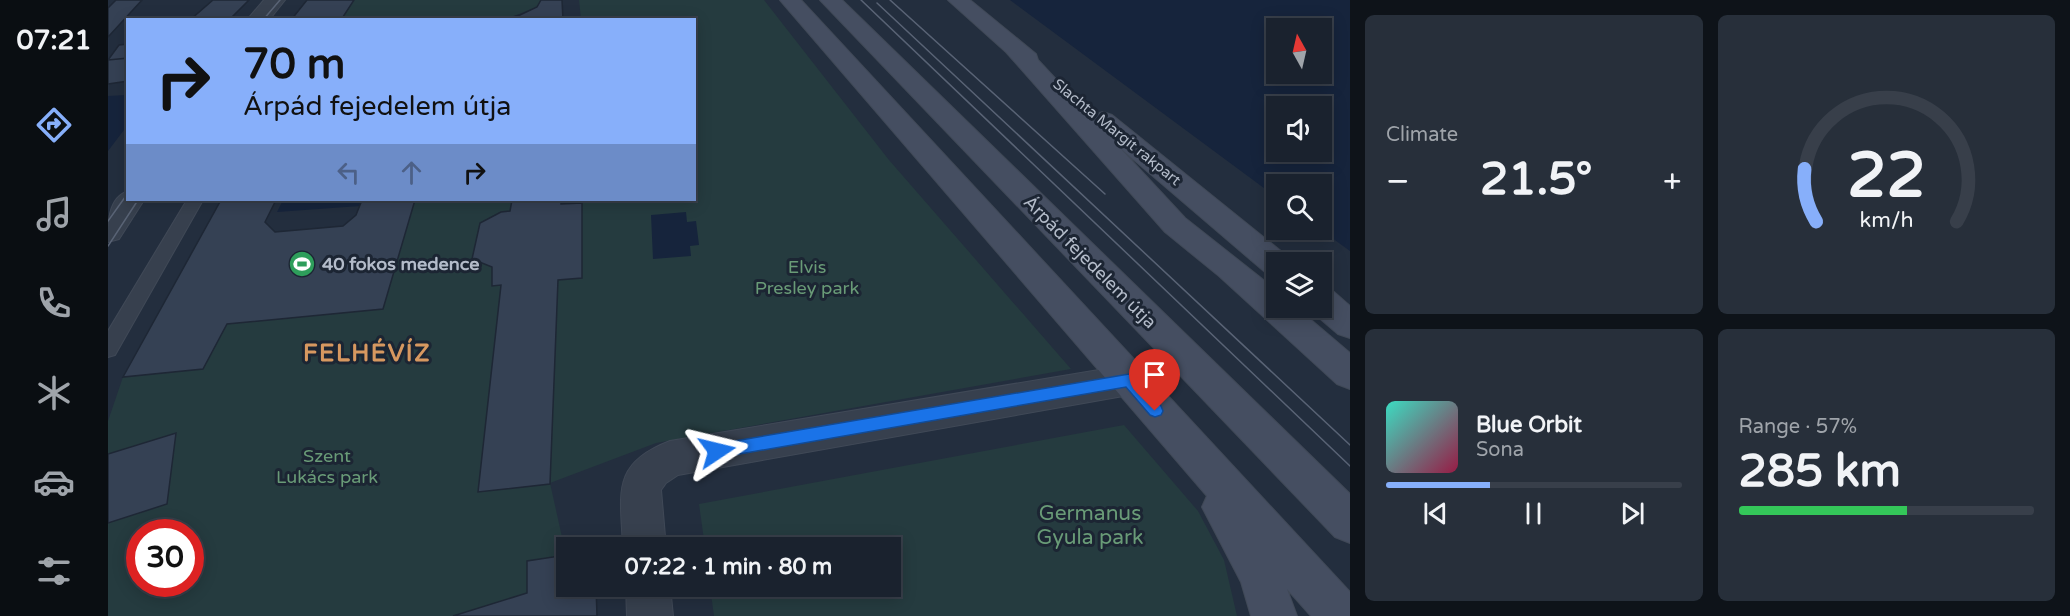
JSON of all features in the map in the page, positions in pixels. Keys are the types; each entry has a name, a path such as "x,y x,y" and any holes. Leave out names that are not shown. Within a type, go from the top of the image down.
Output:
{"main road":[{"path":"790,0 1168,426 1341,616"},
{"name":"Árpád fejedelem útja","path":"830,0 1350,524"},
{"name":"Slachta Margit rakpart","path":"958,0 1266,256"},
{"path":"1012,45 1175,225 1230,268 1350,374"},
{"path":"1187,189 1191,209 1204,238 1230,268"},
{"path":"1332,310 1350,325"},
{"path":"1168,426 1245,543 1260,574 1274,616"}],"street":[{"path":"259,18 275,0"},
{"path":"108,232 129,201"},
{"path":"644,537 641,488 652,470 670,459 1129,380"},
{"path":"649,597 650,616"}],"lane":[{"path":"108,349 194,201"}],"green space":[{"path":"354,0 541,0 537,7 509,18 342,18"},
{"name":"Elvis Presley park","path":"579,0 764,0 889,160 1071,369 656,443 550,483 558,280 582,203 561,204 561,201 696,201 696,18 581,18"},
{"name":"Szent Lukács park","path":"415,201 512,201 510,211 500,212 480,223 472,259 492,267 492,286 501,285 478,492 550,483 562,537 556,537 556,557 527,561 527,593 453,616 108,616 108,523 167,504 175,434 108,454 108,421 123,377 203,369 227,324 383,309"},
{"name":"Germanus Gyula park","path":"1124,425 1198,511 1224,560 1237,616 714,616 711,597 901,597 901,537 704,537 699,504"}],"water":[{"path":"1010,0 1350,0 1350,251 1332,238 1332,174 1266,174 1266,190"},
{"path":"126,95 126,127 108,151 108,96"},
{"path":"282,201 362,201 360,206 277,212"},
{"path":"686,212 687,222 696,221 699,245 690,246 691,256 653,259 651,215"}],"building":[{"path":"116,0 142,0 108,37 108,8"},
{"path":"213,0 249,0 231,18 192,18"},
{"path":"307,0 354,0 342,18 293,18"},
{"path":"541,0 562,0 563,18 509,18 520,15 537,7"},
{"path":"126,44 126,58 108,60 119,45"},
{"path":"126,58 126,81 108,84 108,60"},
{"path":"220,201 276,201 265,222 275,232 343,226 356,215 362,201 415,201 383,309 227,324 203,369 123,377"},
{"path":"512,201 582,203 582,278 558,280 550,484 478,492 501,285 492,286 492,267 472,259 480,223 501,212 510,211"},
{"path":"176,433 167,504 108,523 108,454"},
{"path":"556,557 556,597 596,597 597,616 453,616 527,593 527,561"}],"tram line":[{"path":"265,18 280,0"},
{"path":"861,0 1350,466"},
{"path":"890,0 1105,194"},
{"path":"877,3 1350,445"},
{"path":"108,221 126,196"},
{"path":"108,246 137,201"}],"place":[{"name":"40 fokos medence","path":"302,264"}],"district":[{"name":"FELHÉVÍZ","path":"367,353"}],"route":[{"path":"717,451 1129,380 1155,411"}]}
